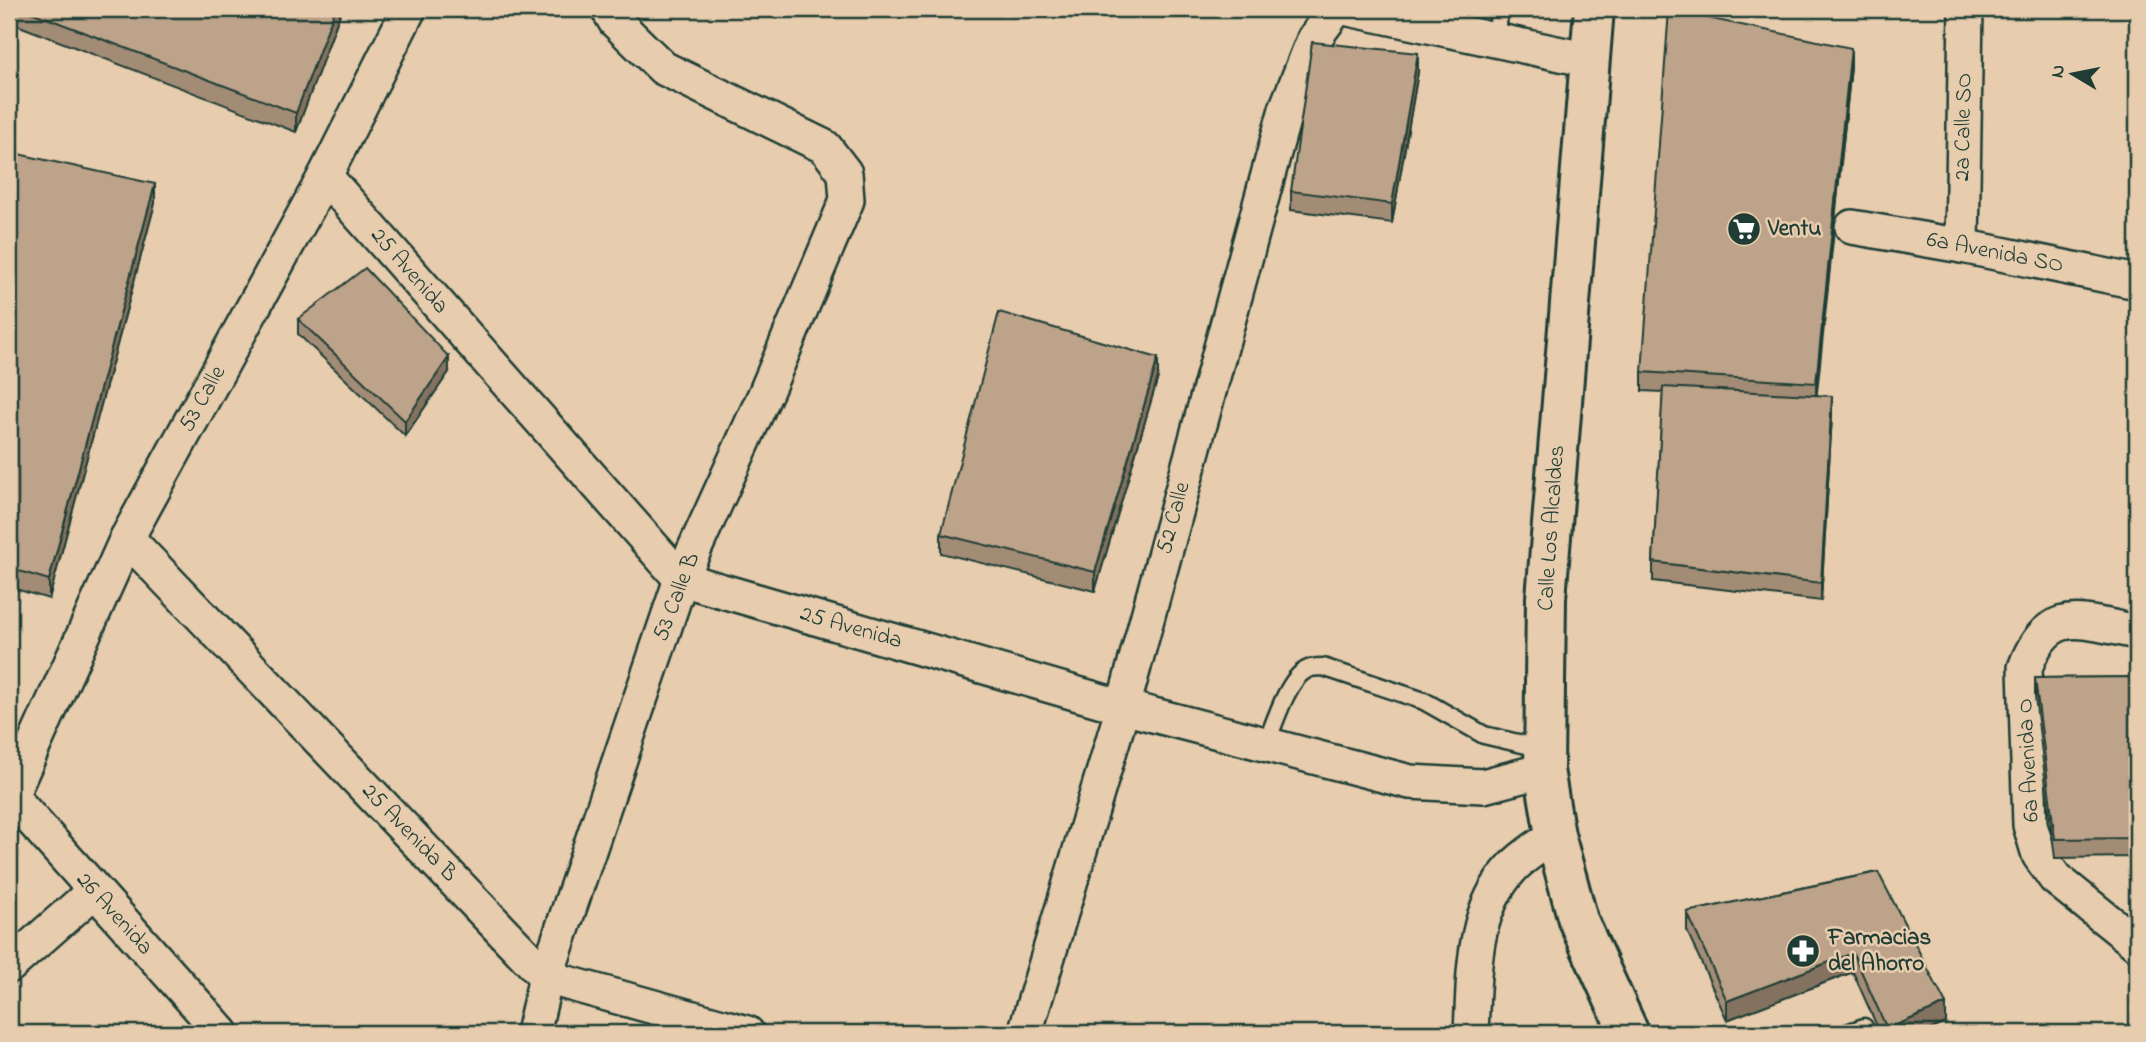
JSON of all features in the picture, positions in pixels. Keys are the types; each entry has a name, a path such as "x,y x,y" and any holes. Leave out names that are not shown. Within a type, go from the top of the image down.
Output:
{"main road":[{"name":"Calle Los Alcaldes","path":"1594,9 1546,598 1544,760 1555,835 1578,920 1626,1032"}],"street":[{"name":"53 Calle B","path":"533,1033 546,977 681,579 766,392 847,200 845,173 825,147 663,68 615,21 608,9"},
{"name":"52 Calle","path":"1025,1033 1122,707 1286,109 1314,39 1336,9"},
{"path":"1349,9 1498,25 1589,60"},
{"name":"2a Calle SO","path":"1962,246 1966,9"},
{"name":"53 Calle","path":"10,795 127,538 325,176 405,11"},
{"name":"25 Avenida","path":"325,176 681,579 1122,707 1410,782 1483,786 1544,760"},
{"name":"6a Avenida SO","path":"1852,227 1962,246 2137,282"},
{"name":"25 Avenida B","path":"127,538 546,977"},
{"name":"6a Avenida O","path":"2137,632 2075,621 2057,624 2042,634 2031,650 2025,668 2030,825 2039,855 2055,878 2137,944"},
{"name":"26 Avenida","path":"10,795 93,892 222,1033"},
{"path":"1471,1033 1476,949 1487,903 1512,867 1555,835"},
{"path":"9,966 93,892"},
{"path":"546,977 747,1033"}],"lane":[{"path":"1266,744 1298,676 1308,668 1323,667 1424,701 1484,735 1544,760"},
{"path":"1847,1033 1864,1027"}],"building":[{"path":"23,9 335,9 296,113"},
{"name":"Ventu","path":"1669,10 1851,48 1816,383 1642,372"},
{"path":"1312,42 1418,53 1392,204 1291,191"},
{"path":"9,152 155,184 49,580 9,568"},
{"path":"365,268 449,357 405,421 298,319"},
{"path":"999,312 1158,358 1095,572 941,534"},
{"path":"1663,387 1832,396 1821,583 1653,562"},
{"path":"2137,677 2137,838 2055,839 2035,678"},
{"name":"Farmacias del Ahorro","path":"1878,872 1946,1004 1887,1029 1853,953 1727,1001 1687,912"}],"place":[{"name":"Ventu","path":"1744,229"},
{"name":"Farmacias del Ahorro","path":"1803,951"}]}
